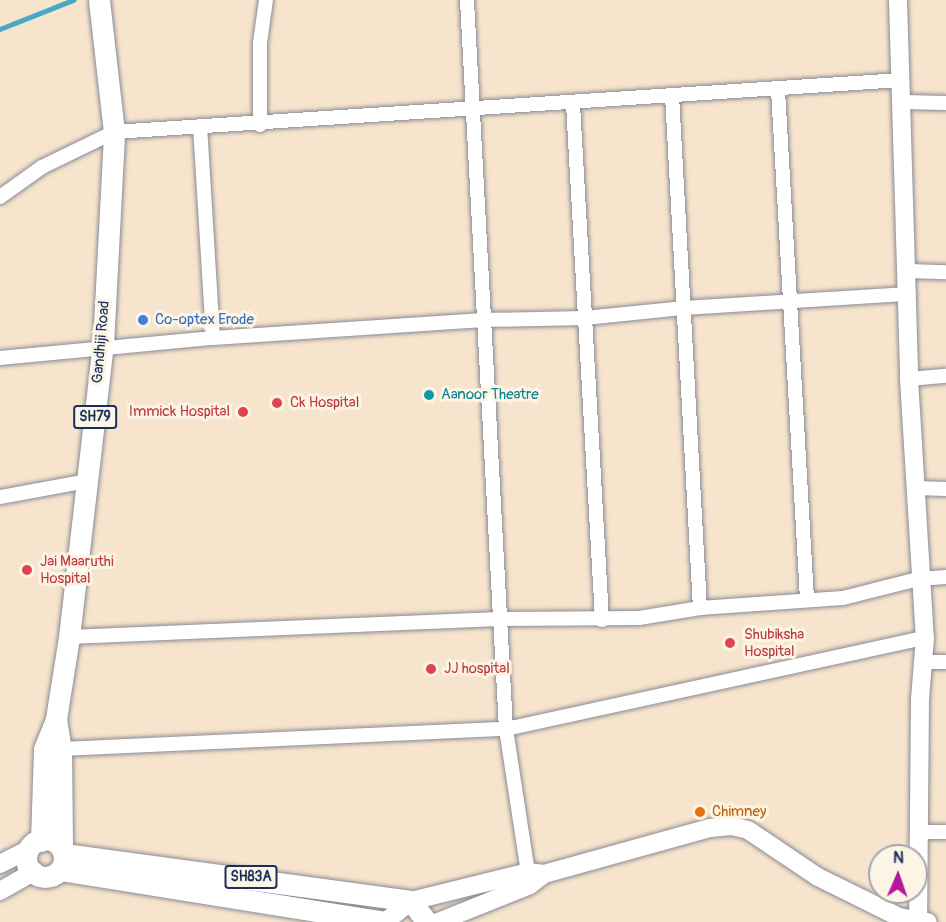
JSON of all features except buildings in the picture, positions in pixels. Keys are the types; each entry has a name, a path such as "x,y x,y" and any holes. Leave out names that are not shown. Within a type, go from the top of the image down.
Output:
{"main road":[{"name":"Gandhiji Road","path":"33,846 44,749 56,719 69,637 102,345 114,123 99,0"},
{"name":"Gandhiji Road","path":"56,719 61,749 62,857"},
{"name":"SH83A","path":"33,846 53,841 62,857 384,922"},
{"path":"33,846 25,864 35,871"},
{"name":"SH83A","path":"35,871 50,876 62,857"},
{"name":"SH83A","path":"62,857 411,901"},
{"path":"411,901 427,922"}],"street":[{"path":"260,125 260,43 266,0"},
{"path":"468,0 506,729 534,877"},
{"path":"384,922 411,901 534,877 710,828 732,826 748,830 818,877 898,917 923,921 919,832 925,638 918,579 917,488 909,379 909,294 898,0"},
{"path":"0,197 42,167 114,123 200,126 260,125 472,108 573,104 902,80"},
{"path":"778,90 792,301 807,599"},
{"path":"672,95 700,608"},
{"path":"903,102 946,103"},
{"path":"573,104 602,620"},
{"path":"200,126 213,338"},
{"path":"908,271 946,272"},
{"path":"0,358 102,345 483,320 585,318 684,308 909,294"},
{"path":"909,379 946,376"},
{"path":"0,497 87,482"},
{"path":"917,488 946,489"},
{"path":"69,637 499,619 602,620 700,608 843,598 918,579 946,577"},
{"path":"61,749 506,729 925,638"},
{"path":"923,662 946,662"},
{"path":"919,832 946,832"},
{"path":"0,864 33,846"},
{"path":"0,891 35,871"},
{"path":"438,922 470,915 534,877"}],"waterway":[{"path":"0,29 73,0"}],"place":[{"name":"Co-optex Erode","path":"143,320"},
{"name":"Aanoor Theatre","path":"429,395"},
{"name":"Ck Hospital","path":"277,403"},
{"name":"Immick Hospital","path":"243,412"},
{"name":"Jai Maaruthi Hospital","path":"27,570"},
{"name":"Shubiksha Hospital","path":"730,643"},
{"name":"JJ hospital","path":"431,669"},
{"name":"Chimney","path":"700,812"}]}
